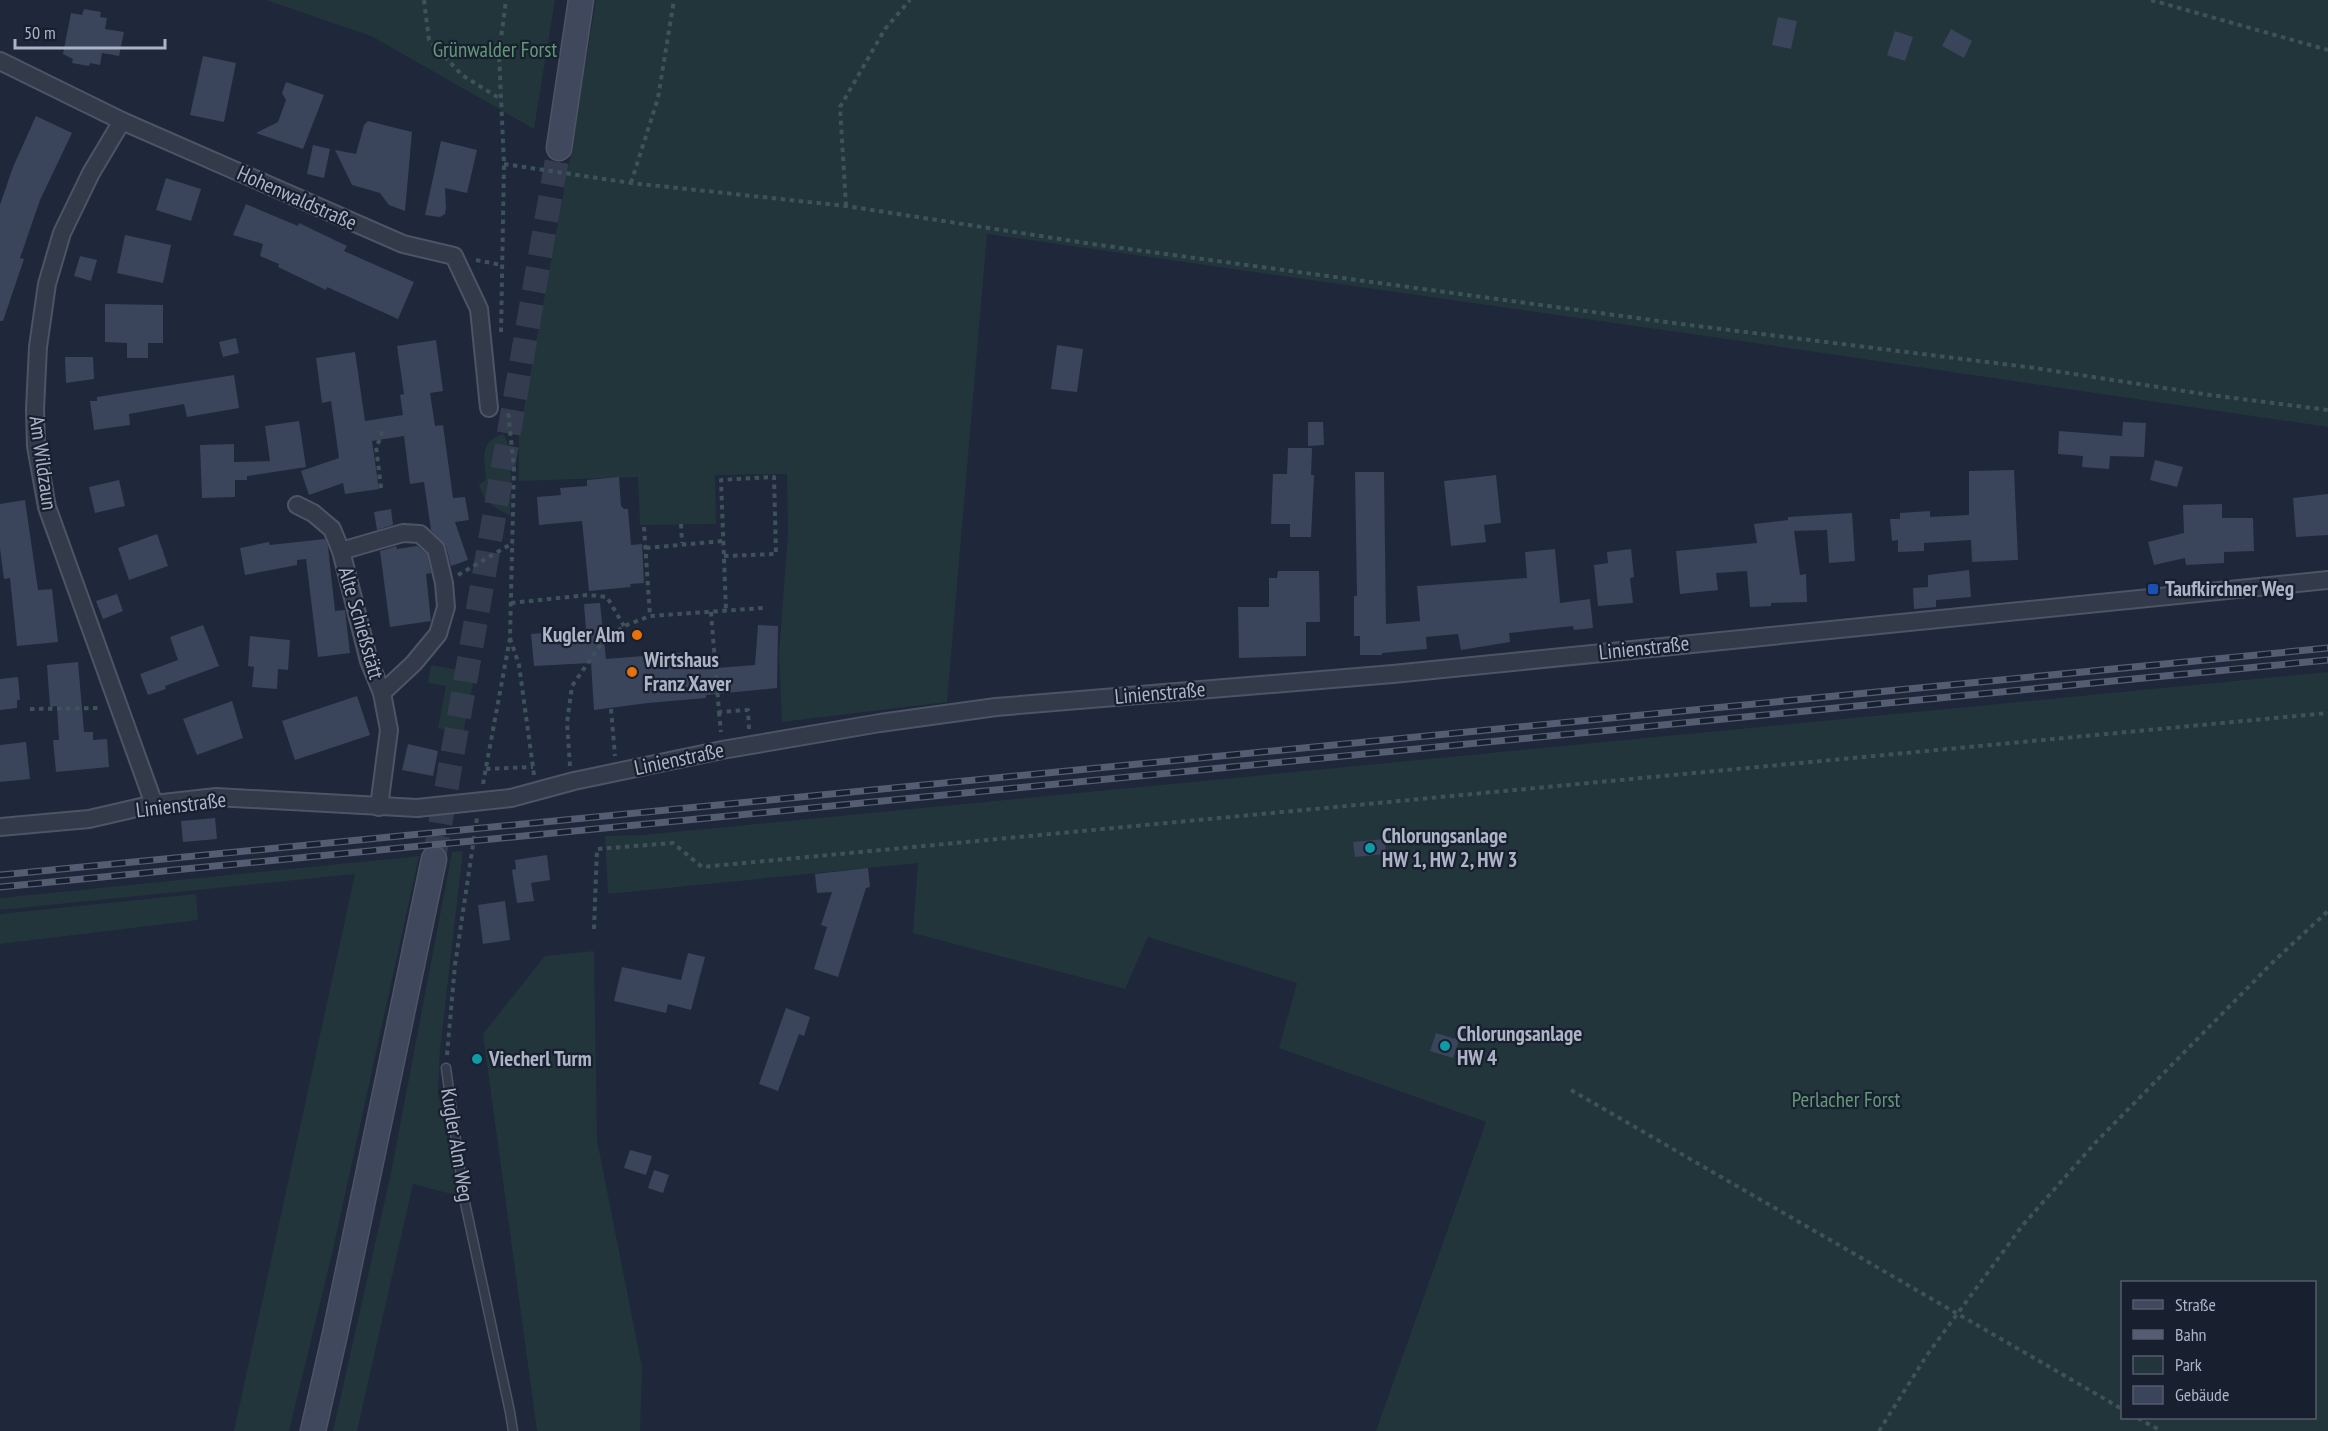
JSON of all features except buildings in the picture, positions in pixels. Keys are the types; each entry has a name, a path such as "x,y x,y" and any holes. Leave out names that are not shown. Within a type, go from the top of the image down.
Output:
{"main road":[{"path":"559,148 581,0"},
{"path":"313,1431 434,859"}],"street":[{"name":"Hohenwaldstraße","path":"0,61 122,121 403,244 454,256 479,309 489,408"},
{"name":"Am Wildzaun","path":"122,121 91,173 62,232 45,295 38,347 34,409 36,446 46,507 154,804"},
{"name":"Alte Schießstätt","path":"297,505 313,513 332,529 342,551 369,661 382,693 389,730 379,807"},
{"name":"Alte Schießstätt","path":"342,551 403,533 420,534 436,549 444,583 446,607 438,634 414,663 382,693"},
{"name":"Linienstraße","path":"0,827 89,819 154,804 216,797 417,808 511,798 574,781 750,745 880,723 996,707 1393,674 2328,580"}],"lane":[{"name":"Kugler Alm Weg","path":"446,1068 465,1198 513,1431"}],"path":[{"path":"424,0 429,40 462,75 500,98"},
{"path":"501,338 504,164 499,54 506,0"},
{"path":"631,183 658,98 674,0"},
{"path":"846,206 840,107 885,29 910,0"},
{"path":"2151,0 2328,50"},
{"path":"504,164 631,183 846,206 1116,247 1669,322 2035,368 2210,395 2328,410"},
{"path":"507,405 514,468 510,638 486,769 533,767"},
{"path":"381,488 376,446 381,438 382,427"},
{"path":"724,556 776,554 774,477 721,480 726,611"},
{"path":"681,524 682,543"},
{"path":"644,527 650,616"},
{"path":"646,548 723,541"},
{"path":"444,583 513,543"},
{"path":"511,603 588,595 607,597 624,626"},
{"path":"569,761 567,723 572,686 601,644 624,626 650,616 763,608"},
{"path":"711,612 719,712 748,710 750,745"},
{"path":"510,638 519,665 536,793"},
{"path":"30,709 120,708"},
{"path":"611,709 617,772"},
{"path":"594,929 597,849 673,843 702,867 2328,713"},
{"name":"Kugler Alm Weg","path":"446,1068 455,965 470,857"},
{"path":"1878,1431 1927,1355 2022,1226 2096,1142 2274,960 2328,911"},
{"path":"1571,1090 2121,1408"},
{"path":"2140,1419 2161,1431"}],"green space":[{"name":"Grünwalder Forst","path":"266,0 555,0 534,129 371,36"},
{"path":"596,0 2328,0 2328,427 987,234 947,702 782,722 779,654 788,533 787,474 715,475 716,524 640,525 638,477 519,481 519,436 571,152"},
{"path":"503,434 507,441 510,461 510,516 486,500 479,484 486,480 484,459 486,447 495,437"},
{"path":"431,665 475,673 460,750 451,749 454,732 438,728 446,686 428,683"},
{"name":"Perlacher Forst","path":"2328,672 2328,1431 1376,1431 1486,1122 1279,1048 1297,983 1148,937 1125,989 913,933 918,863 608,894 605,836 643,835"},
{"path":"463,851 440,1049 438,1094 459,1196 413,1184 357,1431 333,1431 391,1173 452,852"},
{"path":"419,856 332,1254 289,1431 234,1431 355,874 0,910 0,898"},
{"path":"196,894 198,920 0,944 0,914"},
{"path":"594,951 597,1140 642,1367 640,1431 537,1431 483,1034 545,956"}],"tunnel":[{"path":"434,859 559,148"}],"railway":[{"path":"0,875 2328,648"},
{"path":"0,887 2328,660"}],"place":[{"name":"Taufkirchner Weg","path":"2153,589"},
{"name":"Kugler Alm","path":"637,635"},
{"name":"Wirtshaus Franz Xaver","path":"632,672"},
{"name":"Chlorungsanlage HW 1, HW 2, HW 3","path":"1370,848"},
{"name":"Chlorungsanlage HW 4","path":"1445,1046"},
{"name":"Viecherl Turm","path":"477,1059"}]}
